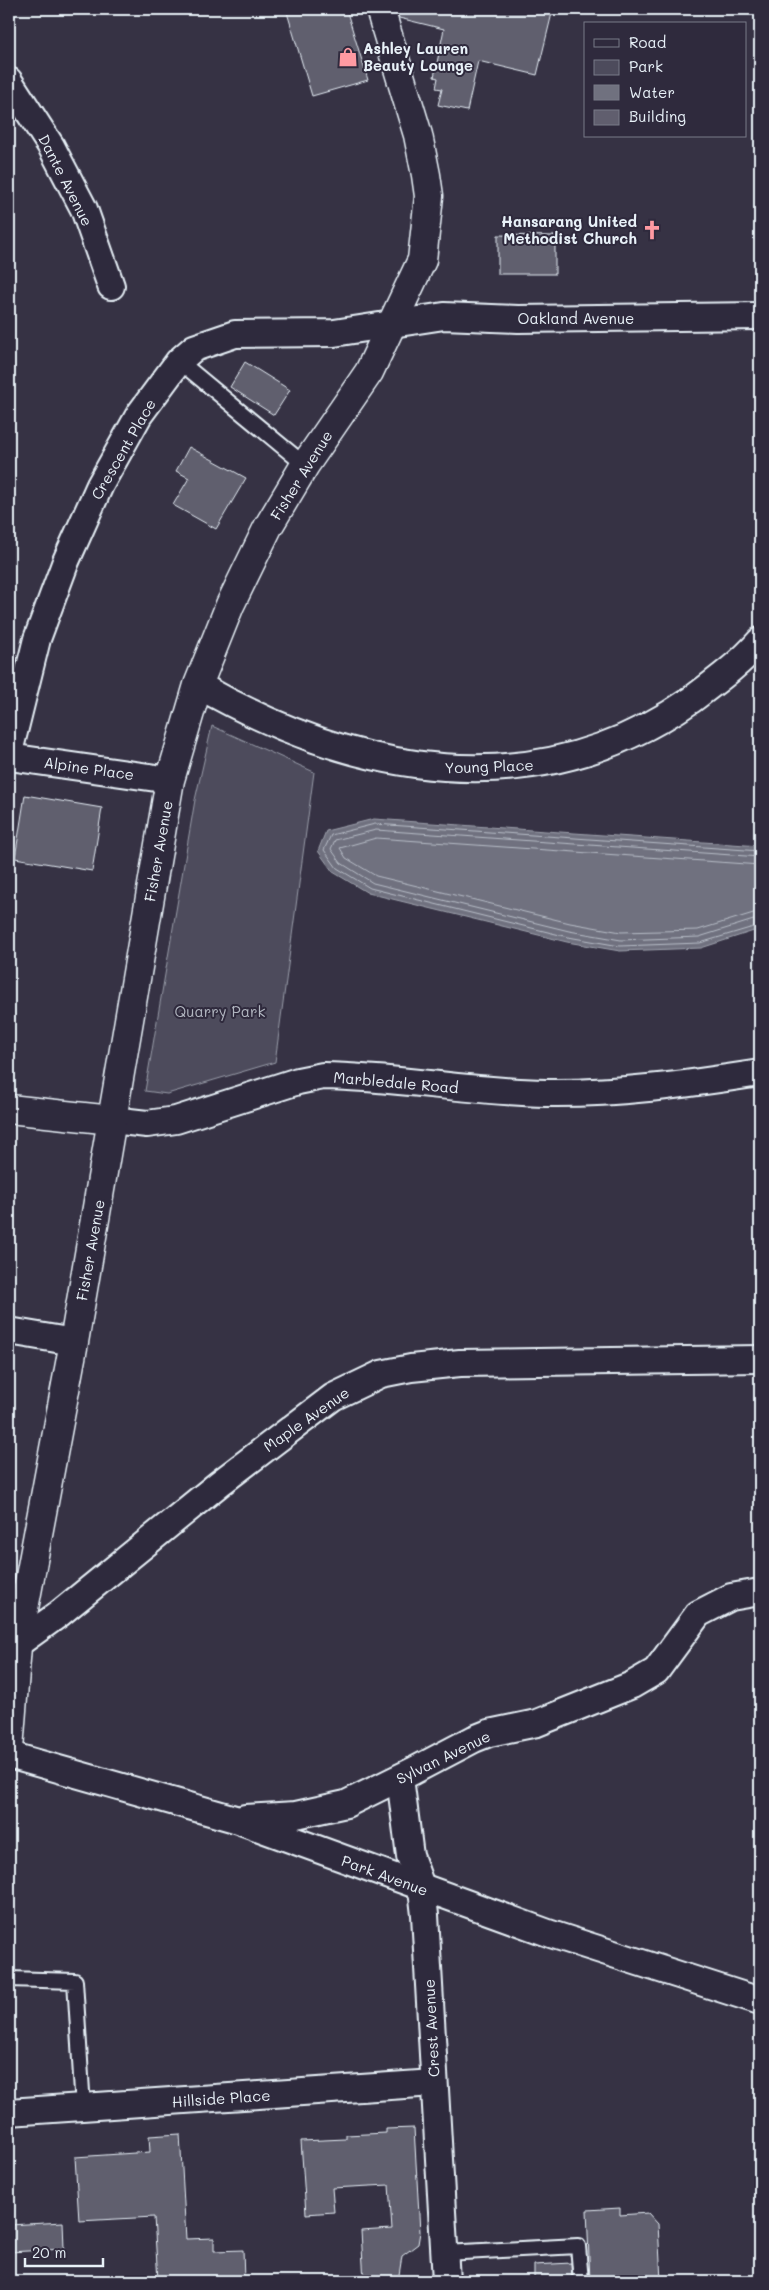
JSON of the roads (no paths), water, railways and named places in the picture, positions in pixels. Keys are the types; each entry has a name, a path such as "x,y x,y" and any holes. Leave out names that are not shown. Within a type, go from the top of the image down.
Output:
{"street":[{"name":"Fisher Avenue","path":"9,1749 13,1648 74,1342 170,780 198,685 230,605 268,527 306,465 369,372 422,260 429,196 418,135 380,9"},
{"name":"Dante Avenue","path":"9,81 51,146 84,208 111,286"},
{"name":"Oakland Avenue","path":"392,324 444,316 518,319 760,316"},
{"name":"Crescent Place","path":"9,752 37,639 66,561 100,486 139,415 179,361 194,348 235,334 334,333 392,324"},
{"name":"Young Place","path":"198,685 234,706 314,738 392,762 449,769 533,766 573,756 626,737 671,713 714,683 760,641"},
{"name":"Alpine Place","path":"9,757 170,780"},
{"name":"Marbledale Road","path":"9,1109 147,1124 176,1120 298,1081 323,1076 544,1093 588,1093 685,1084 760,1073"},
{"path":"9,1331 74,1342"},
{"name":"Maple Avenue","path":"13,1648 305,1417 352,1386 381,1374 410,1368 460,1363 760,1359"},
{"name":"Sylvan Avenue","path":"235,1819 296,1815 346,1804 481,1736 537,1723 632,1686 656,1671 698,1614 731,1597 760,1592"},
{"name":"Park Avenue","path":"9,1755 235,1819 422,1889 550,1934 760,2002"},
{"name":"Crest Avenue","path":"400,1778 410,1856 422,1889 446,2281"},
{"name":"Hillside Place","path":"9,2112 434,2084"}],"lane":[{"path":"179,361 306,465"},
{"path":"9,1979 75,1980 83,2108"},
{"path":"444,2253 578,2246 580,2281"}],"water":[{"path":"374,819 760,846 760,929 701,948 620,951 567,942 368,893 333,872 318,851 326,831"}],"place":[{"name":"Ashley Lauren Beauty Lounge","path":"348,57"},
{"name":"Hansarang United Methodist Church","path":"652,230"}],"park label":[{"name":"Quarry Park","path":"220,1011"}]}
